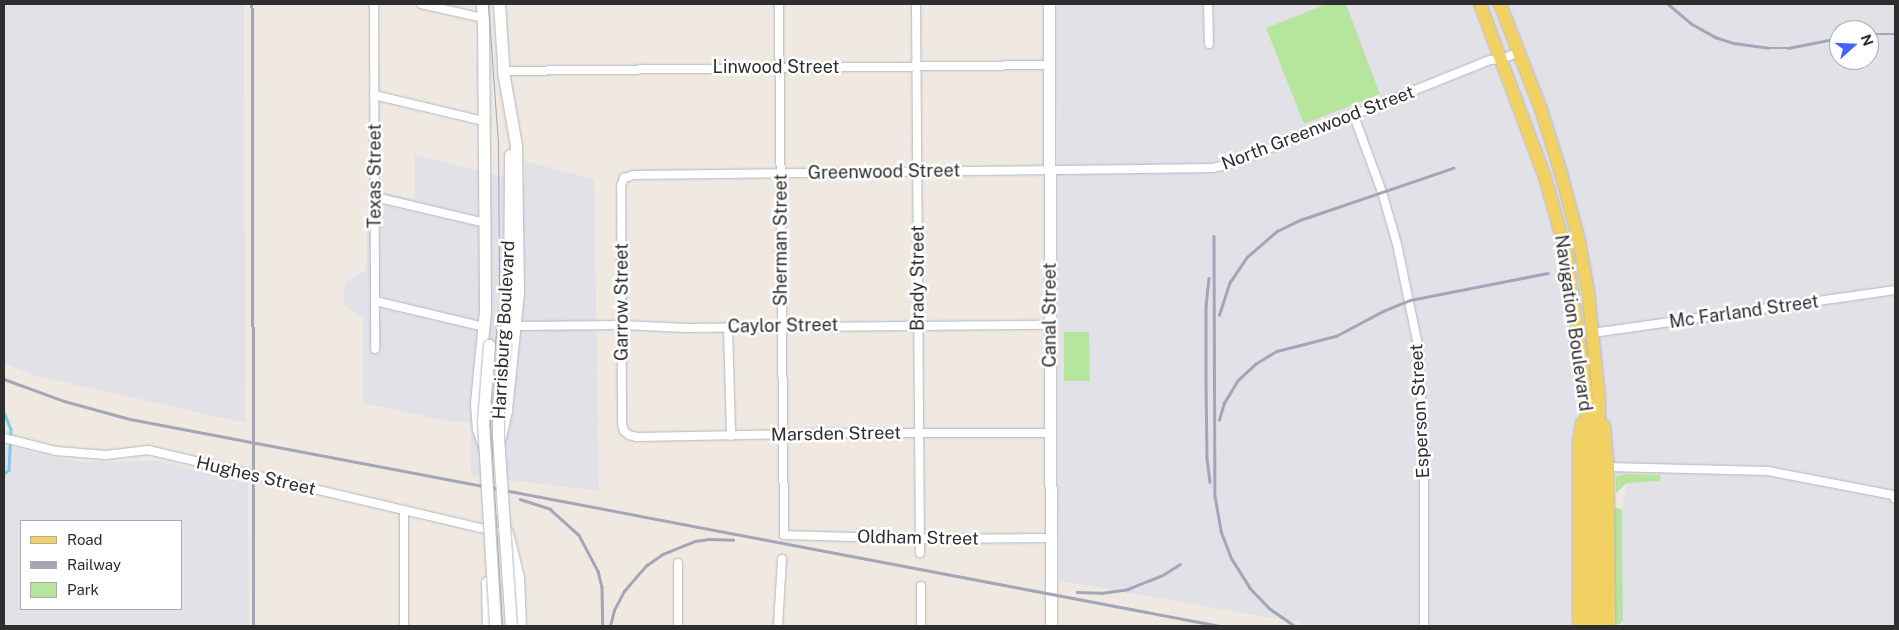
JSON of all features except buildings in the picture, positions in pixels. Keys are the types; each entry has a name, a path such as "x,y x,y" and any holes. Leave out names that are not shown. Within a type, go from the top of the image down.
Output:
{"main road":[{"name":"Harrisburg Boulevard","path":"482,4 492,170 493,305 483,422 495,626"},
{"name":"Harrisburg Boulevard","path":"499,4 510,169 509,302 498,406 498,436 511,626"},
{"name":"Canal Street","path":"1049,4 1051,626"},
{"name":"Navigation Boulevard","path":"1480,4 1524,115 1545,177 1567,256 1579,339 1593,398"},
{"name":"Navigation Boulevard","path":"1500,4 1541,109 1579,240 1588,290 1593,333 1594,558 1590,626"},
{"path":"482,18 486,223 484,327 476,403 478,429 492,470 492,531 487,562 488,626"},
{"path":"503,71 514,127 518,164 516,326 499,448 500,493 518,577 520,626"},
{"path":"1524,115 1541,109"},
{"path":"1579,339 1593,333"},
{"path":"1593,398 1607,440 1608,626"},
{"path":"1580,626 1579,442 1593,398"},
{"path":"478,429 502,429"},
{"name":"Navigation Boulevard","path":"1594,558 1599,626"}],"street":[{"name":"Texas Street","path":"374,4 375,349"},
{"path":"421,4 482,18"},
{"name":"Sherman Street","path":"779,4 784,535"},
{"name":"Brady Street","path":"916,4 920,553"},
{"path":"1208,4 1209,44"},
{"name":"North Greenwood Street","path":"1050,170 1214,168 1231,164 1490,60 1502,59 1519,52"},
{"name":"Linwood Street","path":"503,71 1050,65"},
{"path":"374,95 483,121"},
{"name":"Esperson Street","path":"1354,116 1382,192 1397,244 1418,345 1424,448 1424,626"},
{"name":"Greenwood Street","path":"628,177 1050,170"},
{"name":"Garrow Street","path":"624,431 622,424 621,186 624,178 628,177"},
{"path":"375,197 486,223"},
{"name":"Mc Farland Street","path":"1593,333 1895,290"},
{"path":"375,302 484,327"},
{"name":"Caylor Street","path":"516,326 622,325 728,328 781,326 1050,325"},
{"path":"728,328 731,436"},
{"name":"Marsden Street","path":"624,431 637,437 919,432 1051,433"},
{"name":"Hughes Street","path":"4,438 56,451 100,454 148,450 492,531 507,532"},
{"path":"1608,467 1768,471 1893,495 1895,499"},
{"path":"404,510 404,626"},
{"name":"Oldham Street","path":"784,535 920,539 1052,538"},
{"path":"778,626 782,559"},
{"path":"678,562 678,626"},
{"path":"921,586 921,626"}],"shaded area":[{"path":"4,4 244,4 245,423 37,376 4,364"},
{"path":"1057,4 1895,4 1895,626 1623,626 1622,509 1627,483 1660,481 1660,475 1626,474 1616,476 1615,463 1576,459 1572,626 1306,626 1297,622 1059,581"},
{"path":"415,155 525,182 524,161 594,179 599,491 471,475 470,422 447,421 363,403 363,318 358,317 357,314 345,305 343,291 348,280 366,271 368,189 415,199"},
{"path":"4,446 78,462 159,461 248,483 249,626 4,626"}],"green space":[{"path":"1326,4 1346,4 1380,94 1304,124 1266,28"},
{"path":"1064,332 1089,332 1090,381 1064,381"},
{"path":"1626,474 1660,475 1661,481 1627,483 1616,493 1616,476"},
{"path":"1616,508 1622,509 1623,620 1620,624 1616,625 1613,623 1613,510"}],"waterway":[{"path":"4,412 11,429 9,470 4,474"}],"tram line":[{"path":"488,4 498,143 499,305 491,383 490,422 502,626"}],"railway":[{"path":"252,4 254,626"},
{"path":"1668,4 1692,24 1715,37 1734,43 1768,48 1788,48 1829,40"},
{"path":"1879,34 1895,34"},
{"path":"1219,315 1230,282 1247,257 1277,231 1300,220 1453,168"},
{"path":"1214,236 1215,496 1221,531 1232,559 1250,588 1269,608 1295,626"},
{"path":"1219,420 1224,403 1237,381 1255,364 1277,351 1336,336 1383,311 1410,300 1547,273"},
{"path":"1209,278 1206,306 1206,384 1207,458 1210,482"},
{"path":"4,379 64,401 130,419 1220,626"},
{"path":"520,499 550,509 579,535 598,571 602,587 603,626"},
{"path":"610,626 614,610 624,591 647,565 663,554 695,541 709,539 733,540"},
{"path":"1077,592 1101,593 1128,589 1161,576 1180,564"}]}
